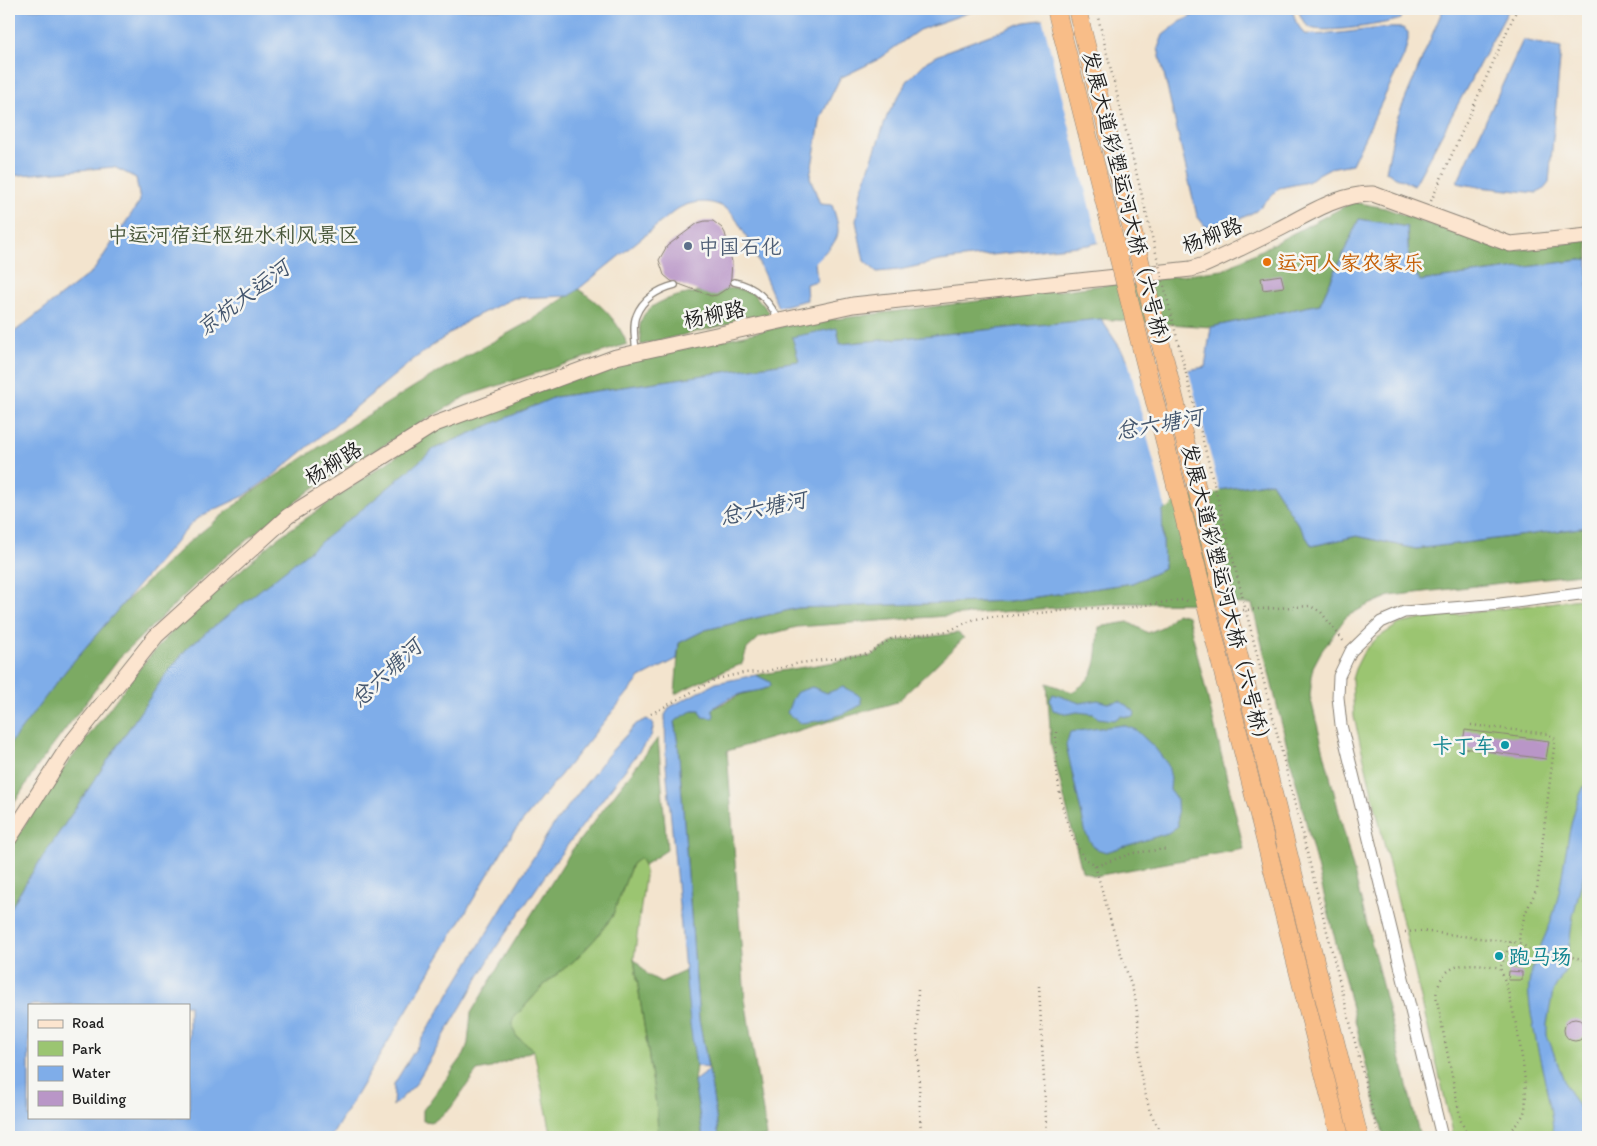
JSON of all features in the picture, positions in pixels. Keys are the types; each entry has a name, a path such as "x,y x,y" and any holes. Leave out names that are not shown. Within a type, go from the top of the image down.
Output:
{"main road":[{"name":"发展大道彩塑运河大桥（六号桥）","path":"1056,9 1340,1137"},
{"name":"发展大道彩塑运河大桥（六号桥）","path":"1077,9 1359,1137"}],"street":[{"name":"杨柳路","path":"9,839 68,747 156,636 288,516 435,424 616,357 853,305 1191,269 1204,265 1327,204 1362,194 1373,194 1510,244 1588,236"},
{"path":"1442,1137 1341,725 1338,697 1339,676 1351,651 1364,637 1381,622 1404,612 1500,604 1588,593"}],"lane":[{"path":"734,282 750,286 761,294 768,301 780,321"},
{"path":"636,353 635,316 646,300 664,288 675,285"}],"path":[{"path":"1096,9 1379,1137"},
{"path":"1425,213 1517,9"},
{"path":"651,714 716,680 800,663 868,654 893,638 948,631 975,619 1091,608 1119,608 1180,600 1192,601"},
{"path":"1236,610 1310,606 1321,612 1351,651"},
{"path":"1471,724 1548,734 1555,739 1537,888 1525,914 1519,937 1520,943"},
{"path":"1056,732 1059,789 1064,811 1069,828 1082,855 1095,866 1135,997 1138,1019 1140,1072 1150,1112 1163,1137"},
{"path":"1095,866 1132,853 1167,849"},
{"path":"1392,934 1421,931 1520,943 1524,947 1534,950 1588,960"},
{"path":"1500,1137 1518,1124 1523,1114 1526,1099 1525,1072 1507,984 1500,968 1511,942"},
{"path":"1473,1137 1465,1130 1461,1121 1436,996 1437,985 1446,971 1460,966 1470,964 1500,968"},
{"path":"1039,986 1046,1137"},
{"path":"918,990 916,1031 921,1137"}],"green space":[{"path":"1353,202 1385,208 1501,250 1526,249 1588,240 1588,259 1420,281 1409,262 1407,227 1359,219 1320,304 1211,327 1101,319 840,344 837,328 799,361 555,397 434,449 161,681 30,876 9,911 9,849 47,791 142,665 180,623 279,537 433,431 536,392 630,361 788,325 1223,270"},
{"path":"734,288 753,293 771,314 641,345 640,325 644,314 653,306 679,296"},
{"path":"578,289 594,300 607,313 619,327 627,344 466,396 316,486 219,562 119,658 34,771 9,812 9,745 12,740 67,669 120,607 190,541 252,492 355,423 438,372 525,324"},
{"path":"1271,482 1312,546 1357,536 1416,549 1588,527 1588,573 1390,596 1346,617 1321,652 1313,667 1310,696 1420,1137 1384,1137 1252,604 1122,603 797,627 760,637 747,649 742,664 675,694 679,643 705,630 798,608 1009,601 1132,583 1164,569 1162,511 1180,496"},
{"path":"1588,598 1588,1137 1454,1137 1354,717 1352,679 1363,653 1376,639 1399,624 1428,618"},
{"path":"1176,613 1188,616 1244,849 1095,876 1082,871 1051,744 1047,683 1072,692 1088,679 1097,656 1099,627 1128,622 1148,633 1164,626"},
{"path":"958,633 964,638 897,702 727,751 745,999 767,1137 719,1137 699,1020 678,744 674,721 693,710 712,709 742,694 768,688 769,682 756,675 871,656 895,641"},
{"path":"658,738 667,850 644,865 640,858 632,864 612,917 575,960 547,982 513,1019 513,1029 517,1037 534,1050 491,1068 477,1071 450,1109 433,1122 423,1121 423,1110 464,1055 468,1043 471,1013 499,966 572,850"},
{"path":"640,857 644,865 645,876 634,959 657,1111 658,1137 552,1137 534,1051 517,1037 512,1029 513,1019 547,982 575,960 595,939 612,917 632,864"},
{"path":"634,959 648,975 661,982 685,971 696,1066 694,1081 703,1137 658,1137 657,1111"}],"water":[{"name":"中运河宿迁枢纽水利风景区","path":"9,9 979,9 919,30 877,60 840,78 821,117 810,177 820,204 832,205 838,225 838,232 834,243 815,262 817,281 806,284 807,300 778,307 748,240 734,217 722,206 702,202 688,204 676,210 570,296 514,298 470,319 414,359 274,475 244,496 203,515 192,523 67,669 9,745 9,336 94,270 140,201 136,178 114,167 9,176"},
{"path":"1205,9 1292,9 1296,22 1304,34 1316,35 1391,28 1403,28 1408,32 1404,56 1352,164 1330,168 1308,182 1279,188 1256,211 1219,229 1205,226 1197,216 1158,48 1163,35 1180,22"},
{"path":"1298,9 1404,9 1401,19 1369,26 1319,30 1306,25"},
{"path":"1443,9 1509,9 1414,186 1386,172 1396,121"},
{"path":"1089,14 1147,231 1088,245 940,261 899,270 877,272 864,261 856,221 861,191 887,116 908,80 927,61 949,50 1025,22"},
{"path":"1523,40 1561,48 1549,183 1543,190 1537,193 1457,183"},
{"name":"总六塘河","path":"1359,219 1407,227 1409,262 1420,281 1588,259 1588,527 1416,549 1357,536 1312,546 1271,482 1180,496 1162,511 1164,569 1132,583 1009,601 798,608 705,630 679,643 677,659 640,678 513,833 331,1137 9,1137 9,911 30,876 161,681 188,647 370,503 434,449 555,397 799,361 792,337 837,328 840,344 1101,319 1140,378 1205,367 1211,327 1320,304"},
{"path":"756,675 770,682 771,685 762,690 740,694 723,702 712,709 713,718 702,717 700,710 693,710 674,722 678,744 699,1020 708,1068 696,1066 690,1024 666,765 665,715 670,707 716,683"},
{"path":"812,687 827,693 843,687 861,698 861,705 832,718 800,723 787,713 792,699 797,692"},
{"path":"1053,694 1080,703 1098,700 1107,703 1120,701 1135,713 1134,716 1121,716 1114,720 1098,718 1094,714 1077,712 1068,714 1053,710 1050,700"},
{"path":"647,719 654,724 651,736 553,864 497,946 415,1085 393,1106 394,1084 552,827 608,755 636,724"},
{"path":"1123,725 1136,730 1155,748 1168,765 1171,778 1170,790 1177,800 1178,826 1168,833 1106,852 1094,848 1086,834 1066,745 1070,732"},
{"path":"1588,779 1588,863 1573,916 1566,969 1553,991 1547,1035 1566,1086 1579,1108 1588,1117 1588,1137 1554,1137 1549,1102 1531,1016 1529,988 1536,958 1557,901 1574,811"},
{"path":"709,1070 719,1137 703,1137 694,1081"}],"pier":[{"path":"1089,11 1098,20 1149,230 1148,233 1099,245 1042,17"},
{"path":"1126,353 1142,376 1188,368 1220,492 1181,498 1166,510"}],"building":[{"path":"713,221 722,228 732,262 729,287 717,295 711,296 671,281 664,275 659,260 667,246 698,223"},
{"path":"1281,275 1284,287 1263,290 1261,278"},
{"path":"1465,730 1549,741 1546,759 1462,748"},
{"path":"1509,971 1522,972 1522,980 1508,980"},
{"path":"1575,1019 1583,1022 1586,1030 1583,1038 1575,1041 1567,1038 1564,1030 1567,1022"}],"place":[{"name":"中国石化","path":"688,246"},
{"name":"运河人家农家乐","path":"1267,262"},
{"name":"卡丁车","path":"1505,745"},
{"name":"跑马场","path":"1499,956"}],"water label":[{"name":"京杭大运河","path":"243,298"}]}
